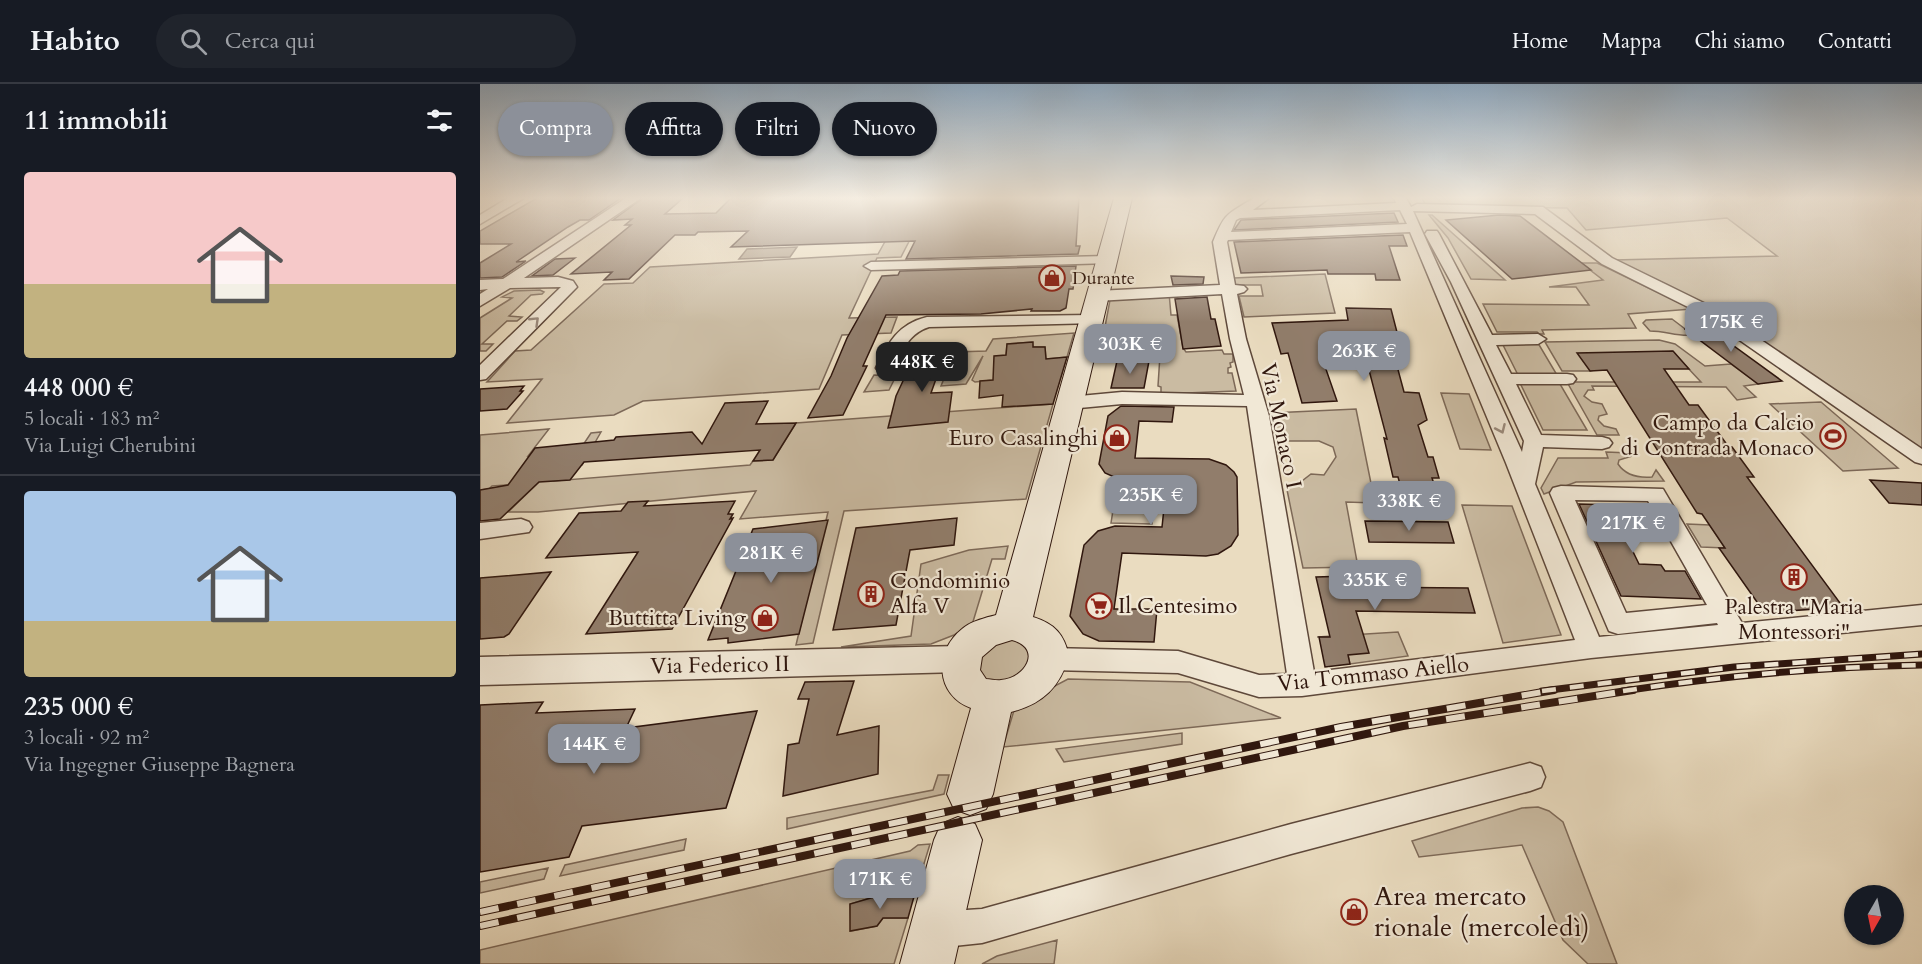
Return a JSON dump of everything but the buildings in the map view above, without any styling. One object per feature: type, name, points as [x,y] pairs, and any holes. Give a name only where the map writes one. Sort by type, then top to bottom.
[{"type":"main road","points":[[1012,626],[1112,239]]},
{"type":"main road","points":[[1012,626],[1036,632],[1049,648],[1050,659],[1046,671],[1037,682],[1010,696],[980,695],[969,689],[962,681],[959,670],[960,659],[965,649],[980,636],[998,628],[1012,626]]},
{"type":"main road","points":[[931,947],[994,697]]},
{"type":"street","points":[[480,301],[573,239]]},
{"type":"street","name":"Via Monaco I","points":[[1222,239],[1255,401],[1302,685]]},
{"type":"street","points":[[1420,239],[1521,473],[1591,648]]},
{"type":"street","points":[[1431,239],[1458,282],[1534,441],[1521,473]]},
{"type":"street","points":[[1577,239],[1607,261],[1708,311],[1922,458]]},
{"type":"street","points":[[872,266],[1106,260]]},
{"type":"street","points":[[480,285],[564,282],[568,284],[566,291],[488,360],[480,375]]},
{"type":"street","points":[[885,368],[901,336],[911,327],[927,322],[1094,308],[1233,289]]},
{"type":"street","points":[[1486,340],[1538,339]]},
{"type":"street","points":[[1504,378],[1567,379]]},
{"type":"street","points":[[1487,396],[1513,396]]},
{"type":"street","points":[[1069,403],[1122,398],[1255,401]]},
{"type":"street","points":[[1534,441],[1602,443]]},
{"type":"street","points":[[1729,623],[1655,494],[1561,493],[1618,624],[1729,623],[1922,615]]},
{"type":"street","points":[[480,531],[521,527]]},
{"type":"street","name":"Via Tommaso Aiello","points":[[1050,659],[1178,662],[1259,686],[1302,685],[1591,648],[1729,623]]},
{"type":"street","name":"Via Federico II","points":[[480,671],[960,659]]},
{"type":"street","points":[[931,947],[982,926],[1291,839],[1530,777]]},
{"type":"shaded area","points":[[886,239],[910,239],[901,257],[877,258],[849,318],[897,317],[891,333],[842,335],[819,389],[643,401],[614,415],[507,423],[542,379],[487,382],[515,351],[531,350],[604,284],[633,283],[650,267],[878,254]]},
{"type":"shaded area","points":[[1449,239],[1459,239],[1505,280],[1471,279]]},
{"type":"shaded area","points":[[1755,239],[1922,239],[1922,449],[1706,305],[1613,260],[1777,256]]},
{"type":"shaded area","points":[[797,247],[790,257],[739,259],[747,249]]},
{"type":"shaded area","points":[[1581,263],[1597,263],[1692,309],[1628,314],[1636,328],[1542,330],[1544,334],[1497,332],[1483,304],[1589,305],[1576,287],[1549,287],[1603,280]]},
{"type":"shaded area","points":[[1325,274],[1335,313],[1244,317],[1239,296],[1263,296],[1261,285],[1235,285],[1234,278]]},
{"type":"shaded area","points":[[540,290],[544,292],[531,295],[509,316],[522,317],[517,321],[507,321],[482,344],[493,344],[486,351],[480,351],[480,318],[512,298],[502,297],[514,291]]},
{"type":"shaded area","points":[[1169,293],[1171,315],[1177,315],[1183,348],[1186,352],[1222,350],[1224,354],[1233,354],[1233,362],[1230,363],[1228,373],[1232,373],[1236,391],[1161,394],[1161,387],[1158,386],[1160,355],[1109,355],[1113,333],[1104,332],[1110,300]]},
{"type":"shaded area","points":[[1672,319],[1693,335],[1650,331],[1643,323],[1646,320]]},
{"type":"shaded area","points":[[1074,333],[1067,357],[1046,359],[1045,347],[1033,347],[1032,342],[1007,344],[1006,355],[993,380],[975,382],[972,380],[983,356],[966,384],[941,386],[955,352],[986,351],[993,339]]},
{"type":"shaded area","points":[[1659,340],[1675,344],[1705,366],[1731,364],[1758,384],[1744,386],[1756,397],[1737,400],[1726,387],[1592,386],[1594,390],[1588,390],[1584,396],[1592,402],[1602,404],[1607,414],[1599,416],[1598,420],[1604,426],[1616,429],[1619,435],[1597,435],[1567,382],[1701,382],[1672,351],[1590,371],[1562,371],[1545,342]]},
{"type":"shaded area","points":[[1502,343],[1538,343],[1557,375],[1518,375]]},
{"type":"shaded area","points":[[874,375],[896,376],[889,390],[864,392]]},
{"type":"shaded area","points":[[1520,383],[1560,384],[1587,430],[1543,430]]},
{"type":"shaded area","points":[[1441,393],[1469,394],[1491,450],[1460,449]]},
{"type":"shaded area","name":"Campo da Calcio di Contrada Monaco","points":[[1821,402],[1898,468],[1843,471],[1770,404]]},
{"type":"shaded area","points":[[1053,404],[1026,499],[844,511],[813,643],[796,645],[828,512],[740,519],[756,491],[538,512],[508,512],[538,483],[492,486],[489,489],[480,490],[480,435],[549,429],[528,456],[579,451],[591,433],[601,432],[582,465],[562,467],[554,481],[750,465],[753,461],[773,460],[796,423]]},
{"type":"shaded area","points":[[1356,409],[1375,503],[1346,502],[1358,567],[1303,568],[1286,485],[1298,484],[1311,474],[1324,475],[1336,457],[1333,447],[1319,441],[1277,441],[1271,413]]},
{"type":"shaded area","points":[[1606,452],[1630,453],[1632,456],[1619,460],[1618,464],[1625,471],[1633,475],[1652,477],[1656,470],[1664,481],[1576,482],[1544,494],[1541,488],[1558,458],[1608,458]]},
{"type":"shaded area","points":[[1117,483],[1156,484],[1154,500],[1114,499]]},
{"type":"shaded area","points":[[1114,504],[1154,505],[1152,524],[1111,523]]},
{"type":"shaded area","points":[[1462,505],[1512,506],[1561,635],[1503,643]]},
{"type":"shaded area","points":[[1687,524],[1710,525],[1725,548],[1701,547]]},
{"type":"shaded area","points":[[1008,546],[1005,559],[992,559],[972,625],[931,644],[841,647],[911,636],[921,564],[969,550]]},
{"type":"shaded area","points":[[1398,632],[1408,656],[1350,664],[1348,655],[1363,635],[1317,637]]},
{"type":"shaded area","points":[[1002,636],[1030,642],[1030,674],[987,687],[971,660]]},
{"type":"shaded area","points":[[1068,679],[1190,682],[1281,718],[1003,747],[1015,707]]},
{"type":"shaded area","points":[[1182,733],[1182,744],[1064,762],[1056,749]]},
{"type":"shaded area","points":[[938,775],[949,775],[944,794],[787,829],[787,818],[933,790]]},
{"type":"shaded area","points":[[1538,807],[1549,811],[1563,822],[1617,964],[1588,964],[1563,940],[1522,845],[1419,857],[1412,841],[1522,808]]},
{"type":"shaded area","points":[[686,839],[684,850],[560,876],[565,865]]},
{"type":"shaded area","points":[[930,844],[915,893],[881,895],[850,904],[851,931],[877,926],[883,918],[908,918],[894,964],[480,964],[480,950],[910,851],[918,845]]},
{"type":"shaded area","points":[[548,868],[544,879],[480,893],[480,882]]},
{"type":"shaded area","points":[[1057,940],[1054,964],[982,964],[997,956]]},
{"type":"railway","points":[[1542,691],[1734,667],[1922,654]]},
{"type":"railway","points":[[1623,691],[1772,673],[1922,665]]},
{"type":"railway","points":[[480,912],[1341,727],[1554,690]]},
{"type":"railway","points":[[480,926],[1403,726],[1633,690]]},
{"type":"place","name":"Durante","points":[[1052,278]]},
{"type":"place","name":"Campo da Calcio di Contrada Monaco","points":[[1833,436]]},
{"type":"place","name":"Euro Casalinghi","points":[[1117,438]]},
{"type":"place","name":"Palestra \"Maria Montessori\"","points":[[1794,577]]},
{"type":"place","name":"Condominio Alfa V","points":[[871,594]]},
{"type":"place","name":"Il Centesimo","points":[[1099,606]]},
{"type":"place","name":"Buttitta Living","points":[[765,618]]},
{"type":"place","name":"Area mercato rionale (mercoledì)","points":[[1354,912]]}]
